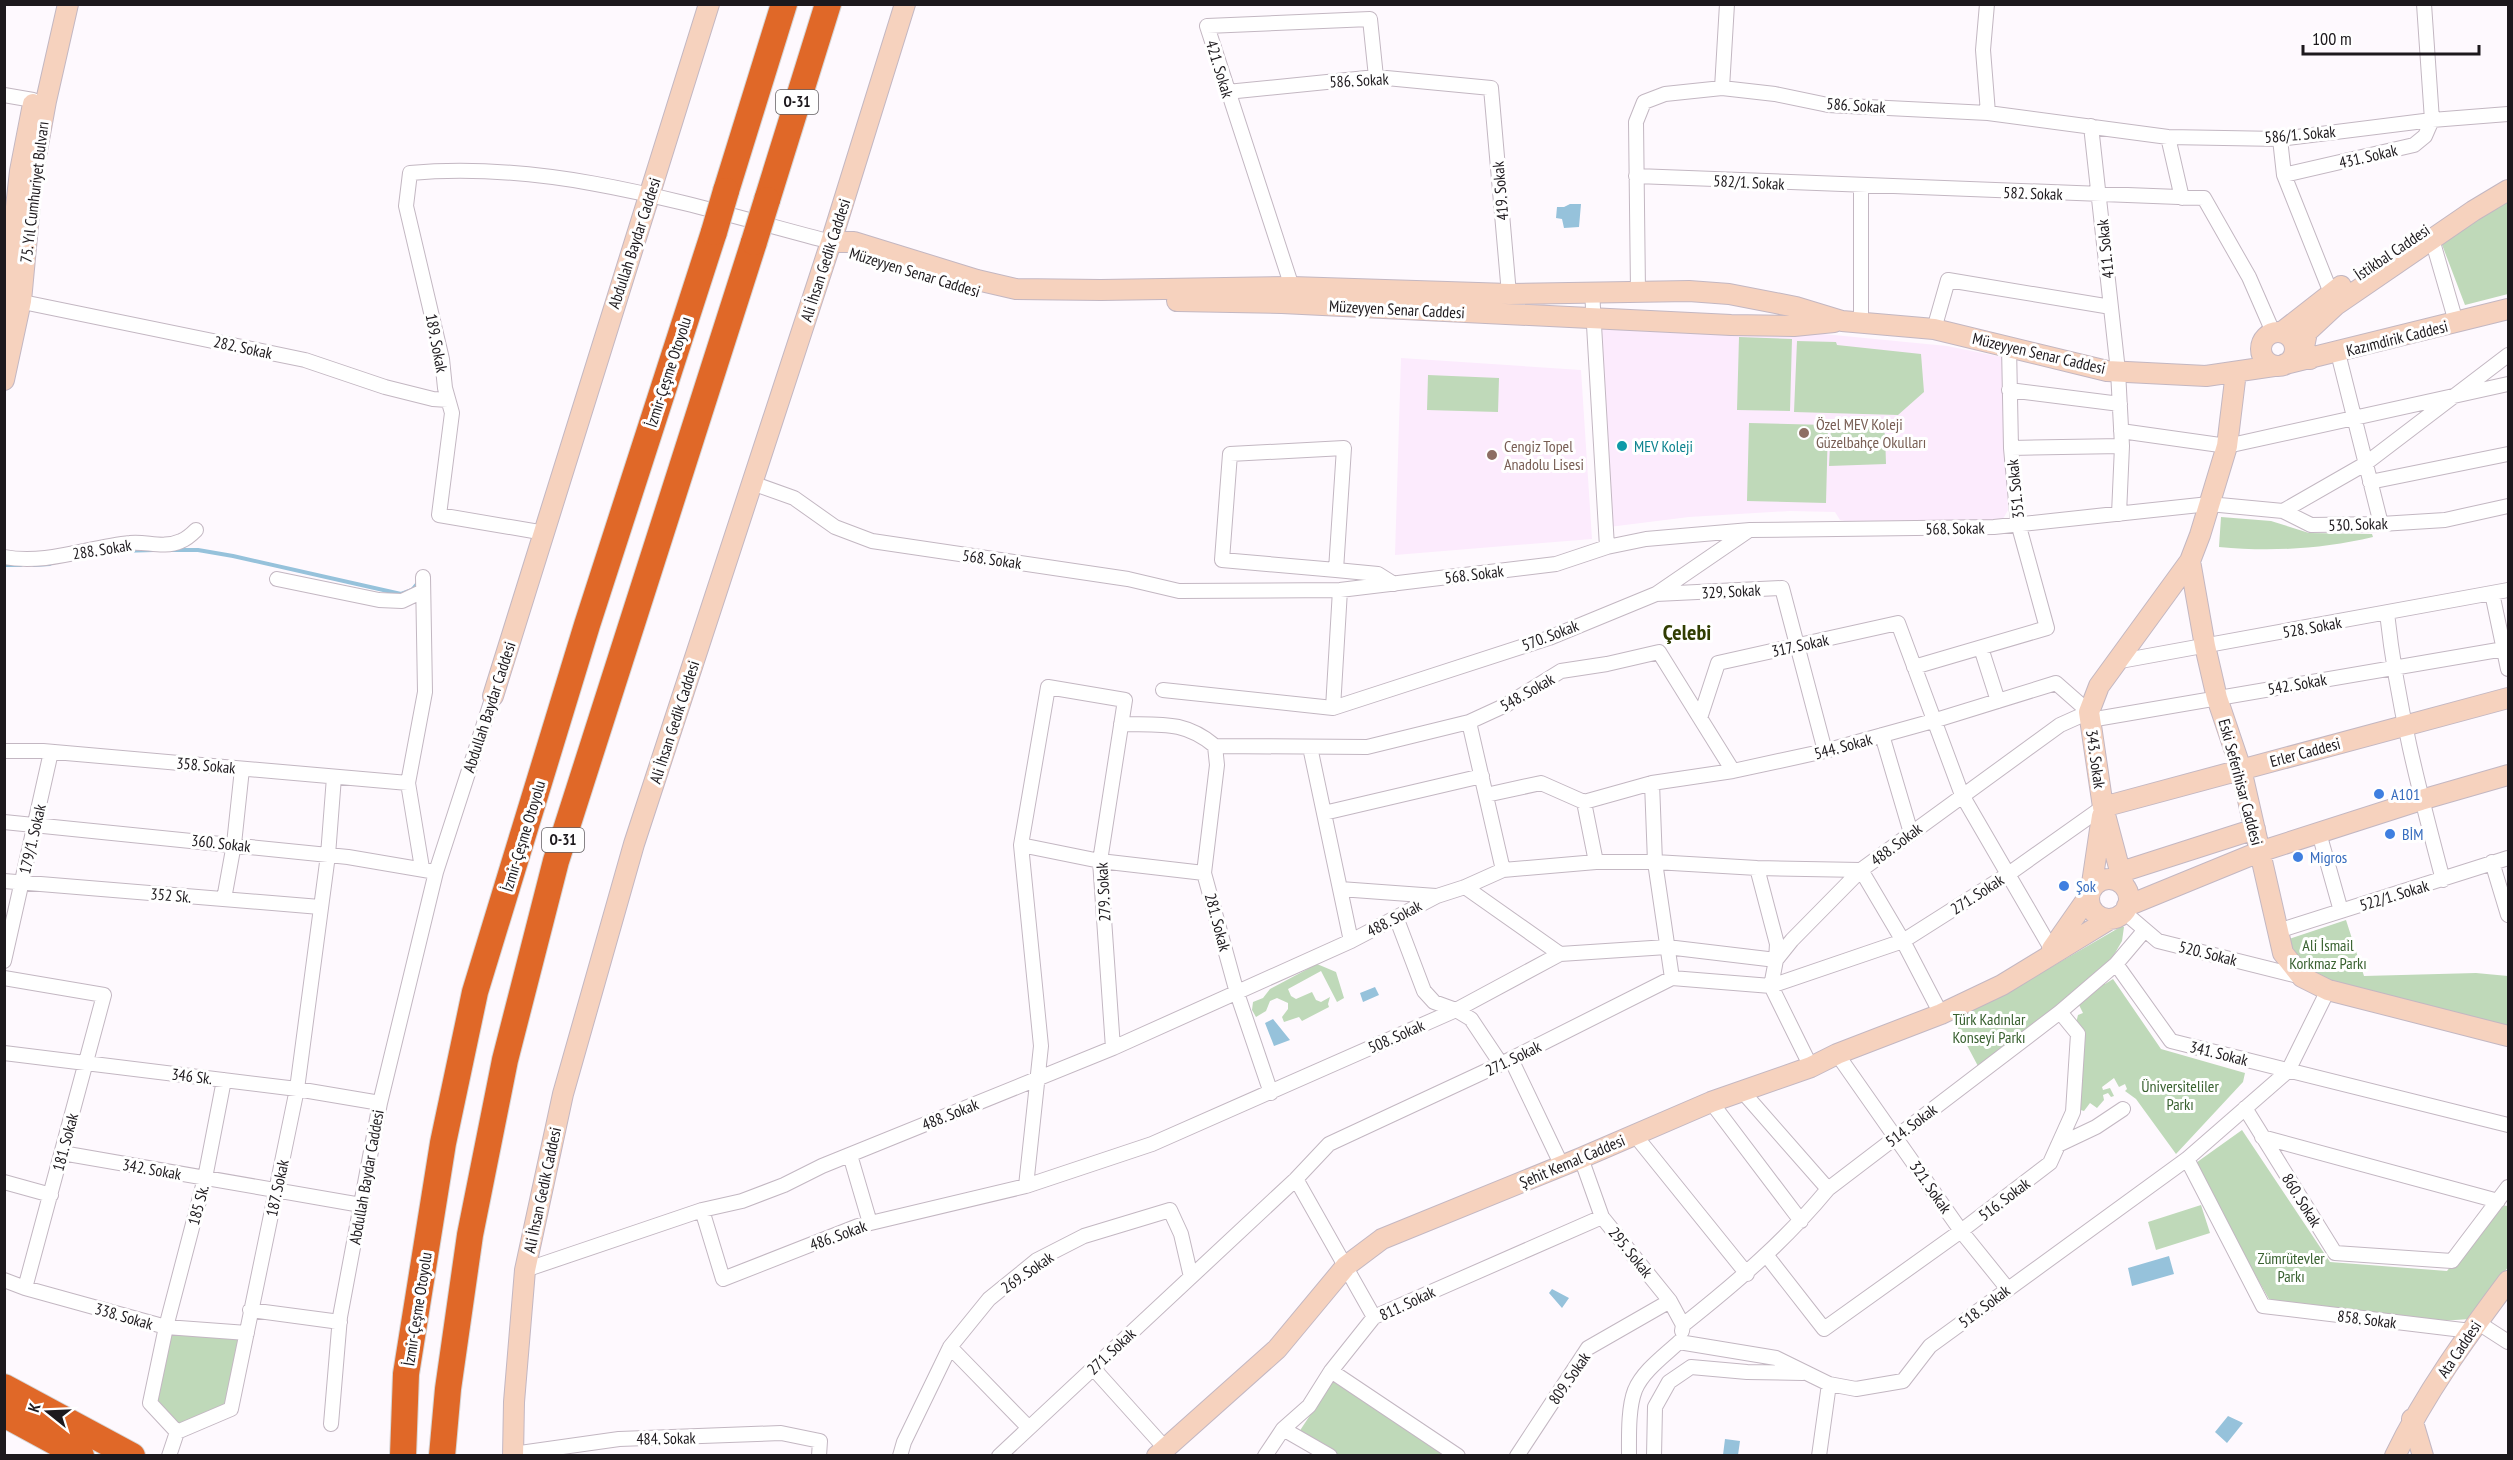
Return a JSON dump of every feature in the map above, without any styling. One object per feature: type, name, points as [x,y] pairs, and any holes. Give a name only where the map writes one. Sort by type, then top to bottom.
[{"type":"highway","name":"İzmir-Çeşme Otoyolu","points":[[403,1455],[406,1374],[443,1143],[476,992],[587,625],[714,232],[784,4]]},
{"type":"highway","name":"O-31","points":[[442,1455],[448,1389],[470,1235],[508,1049],[556,861],[828,4]]},
{"type":"highway","points":[[4,1387],[132,1455]]},
{"type":"highway","points":[[4,1414],[81,1455]]},
{"type":"main road","name":"75. Yıl Cumhuriyet Bulvarı","points":[[15,303],[12,170],[33,100],[54,4]]},
{"type":"main road","name":"75. Yıl Cumhuriyet Bulvarı","points":[[4,380],[33,172],[68,4]]},
{"type":"main road","name":"Abdullah Baydar Caddesi","points":[[493,696],[709,4]]},
{"type":"main road","name":"Ali İhsan Gedik Caddesi","points":[[513,1455],[514,1402],[525,1270],[563,1094],[631,856],[831,242],[905,4]]},
{"type":"main road","name":"İstikbal Caddesi","points":[[2283,336],[2331,293],[2469,200],[2508,182]]},
{"type":"main road","points":[[2236,372],[2283,336],[2336,305],[2508,190]]},
{"type":"main road","name":"Müzeyyen Senar Caddesi","points":[[831,242],[854,242],[977,280],[1016,289],[1292,287],[1509,294],[1689,291],[1729,294],[1796,307],[1851,322]]},
{"type":"main road","name":"Müzeyyen Senar Caddesi","points":[[831,242],[848,252],[1005,300],[1282,303],[1593,319],[1794,326],[1851,322],[1934,329],[2107,371],[2206,376],[2280,365]]},
{"type":"main road","name":"Kazımdirik Caddesi","points":[[2280,365],[2338,353],[2508,309]]},
{"type":"main road","points":[[2283,336],[2304,347],[2310,359]]},
{"type":"main road","points":[[2283,336],[2294,357],[2280,365],[2264,360],[2261,355],[2283,336]]},
{"type":"main road","name":"Eski Seferihisar Caddesi","points":[[2236,372],[2227,447],[2190,561],[2217,698],[2241,769],[2283,953],[2302,977],[2328,990],[2508,1036]]},
{"type":"main road","points":[[2089,716],[2099,686],[2190,561]]},
{"type":"main road","name":"Erler Caddesi","points":[[2103,807],[2508,698]]},
{"type":"main road","name":"343. Sokak","points":[[2089,716],[2103,807]]},
{"type":"main road","points":[[2121,899],[2421,800],[2508,775]]},
{"type":"main road","points":[[2103,807],[2090,893],[2091,909],[2095,914],[2255,829]]},
{"type":"main road","points":[[2103,807],[2121,899]]},
{"type":"main road","points":[[2049,953],[2094,885],[2106,879],[2120,882],[2121,899]]},
{"type":"main road","name":"Şehit Kemal Caddesi","points":[[1161,1452],[1277,1349],[1346,1266],[1382,1239],[1562,1166],[1711,1102],[1811,1067],[1837,1054],[1941,1014],[2002,985],[2121,899]]},
{"type":"main road","name":"Ata Caddesi","points":[[2395,1455],[2412,1419],[2508,1281]]},
{"type":"main road","points":[[2412,1419],[2423,1455]]},
{"type":"street","points":[[1722,88],[1727,4]]},
{"type":"street","points":[[1987,4],[1983,50],[1988,113]]},
{"type":"street","points":[[2424,4],[2432,120]]},
{"type":"street","name":"421. Sokak","points":[[1292,287],[1207,26],[1370,19],[1376,77]]},
{"type":"street","name":"586. Sokak","points":[[1227,92],[1376,77],[1491,88]]},
{"type":"street","name":"419. Sokak","points":[[1491,88],[1509,294]]},
{"type":"street","name":"586. Sokak","points":[[1636,176],[1636,122],[1644,102],[1665,94],[1722,88],[1775,94],[1828,105],[1988,113],[2091,126]]},
{"type":"street","points":[[4,95],[33,100]]},
{"type":"street","name":"586/1. Sokak","points":[[2091,126],[2168,137],[2280,139],[2432,120],[2508,114]]},
{"type":"street","name":"431. Sokak","points":[[2284,175],[2414,145],[2425,136],[2432,120]]},
{"type":"street","name":"411. Sokak","points":[[2091,126],[2118,371],[2122,446],[2119,514]]},
{"type":"street","points":[[2168,137],[2182,198]]},
{"type":"street","points":[[2280,139],[2284,175],[2331,293]]},
{"type":"street","name":"189. Sokak","points":[[545,533],[439,515],[452,413],[445,388],[442,359],[406,206],[411,173],[437,170],[507,173],[587,181],[650,194]]},
{"type":"street","points":[[1636,176],[1638,291]]},
{"type":"street","name":"582/1. Sokak","points":[[1636,176],[1861,187]]},
{"type":"street","points":[[1851,322],[1861,187]]},
{"type":"street","name":"582. Sokak","points":[[1861,187],[2204,198],[2283,336]]},
{"type":"street","points":[[650,194],[831,242]]},
{"type":"street","points":[[2432,239],[2456,322]]},
{"type":"street","points":[[1934,329],[1948,280],[2111,307]]},
{"type":"street","points":[[1592,291],[1607,548]]},
{"type":"street","name":"282. Sokak","points":[[15,303],[305,360],[385,387],[434,399],[448,400]]},
{"type":"street","name":"351. Sokak","points":[[1982,648],[2047,628],[2018,523],[2011,448],[2008,346]]},
{"type":"street","points":[[2338,353],[2381,524]]},
{"type":"street","points":[[2283,511],[2365,464],[2508,356]]},
{"type":"street","points":[[2121,431],[2227,447],[2354,418],[2508,387]]},
{"type":"street","points":[[2009,390],[2120,404]]},
{"type":"street","points":[[2011,448],[2122,446]]},
{"type":"street","points":[[1336,570],[1344,448],[1230,454],[1222,560],[1378,574],[1394,584]]},
{"type":"street","points":[[2370,482],[2508,454]]},
{"type":"street","name":"568. Sokak","points":[[752,483],[794,498],[835,527],[872,541],[1128,579],[1179,591],[1340,590],[1556,564],[1607,548],[1647,539],[1750,530],[1994,527],[2209,504]]},
{"type":"street","name":"530. Sokak","points":[[2209,504],[2283,511],[2311,525],[2445,520],[2508,506]]},
{"type":"street","name":"288. Sokak","points":[[4,557],[50,559],[84,549],[131,542],[159,546],[181,541],[196,530]]},
{"type":"street","name":"570. Sokak","points":[[1334,708],[1549,638],[1656,594],[1750,530]]},
{"type":"street","points":[[277,579],[379,600],[402,601],[423,584],[425,692],[408,783],[429,870]]},
{"type":"street","name":"329. Sokak","points":[[1656,594],[1782,588],[1825,751]]},
{"type":"street","points":[[1163,690],[1334,708],[1340,590]]},
{"type":"street","name":"528. Sokak","points":[[2115,662],[2508,590]]},
{"type":"street","points":[[2492,593],[2508,669]]},
{"type":"street","points":[[2388,613],[2393,668],[2403,726],[2443,880]]},
{"type":"street","name":"317. Sokak","points":[[1700,718],[1718,663],[1898,623],[1962,795],[2049,953]]},
{"type":"street","points":[[1914,668],[1982,648],[1998,701]]},
{"type":"street","name":"542. Sokak","points":[[2089,716],[2217,698],[2504,649]]},
{"type":"street","name":"548. Sokak","points":[[1215,746],[1367,747],[1469,722],[1506,705],[1561,671],[1607,664],[1659,652],[1700,718]]},
{"type":"street","name":"544. Sokak","points":[[1584,802],[1652,783],[1734,771],[1825,751],[1933,722],[2056,684],[2089,716]]},
{"type":"street","name":"279. Sokak","points":[[1022,845],[1048,687],[1125,700],[1100,861],[1113,1048]]},
{"type":"street","name":"Abdullah Baydar Caddesi","points":[[332,1424],[340,1322],[380,1103],[429,870],[493,696]]},
{"type":"street","name":"488. Sokak","points":[[525,1270],[702,1210],[753,1197],[1113,1048],[1351,941],[1437,896],[1466,887],[1503,870],[1596,862],[1861,870],[2060,725],[2089,716]]},
{"type":"street","points":[[1700,718],[1734,771]]},
{"type":"street","points":[[1469,722],[1503,870]]},
{"type":"street","points":[[1121,724],[1182,726],[1206,738],[1215,746]]},
{"type":"street","points":[[1882,735],[1911,833]]},
{"type":"street","name":"281. Sokak","points":[[1215,746],[1217,765],[1204,873],[1237,993],[1271,1093]]},
{"type":"street","points":[[1310,747],[1351,941]]},
{"type":"street","name":"358. Sokak","points":[[4,751],[51,752],[408,783]]},
{"type":"street","name":"179/1. Sokak","points":[[4,961],[51,752]]},
{"type":"street","points":[[224,899],[234,844],[242,769]]},
{"type":"street","points":[[1324,813],[1482,776]]},
{"type":"street","name":"187. Sokak","points":[[177,1432],[231,1409],[297,1089],[328,855],[334,777]]},
{"type":"street","points":[[1486,795],[1541,783],[1584,802],[1596,862]]},
{"type":"street","points":[[1652,783],[1655,862],[1672,978]]},
{"type":"street","name":"271. Sokak","points":[[999,1455],[1296,1179],[1329,1144],[1506,1061],[1672,978],[1771,986],[1903,941],[2007,875],[2103,807]]},
{"type":"street","name":"360. Sokak","points":[[4,822],[234,844],[429,870]]},
{"type":"street","points":[[2319,833],[2341,912]]},
{"type":"street","points":[[1026,1185],[1041,1046],[1022,845],[1100,861],[1204,873]]},
{"type":"street","name":"522/1. Sokak","points":[[2278,931],[2508,858]]},
{"type":"street","points":[[2492,862],[2508,915]]},
{"type":"street","points":[[1757,868],[1777,944],[1771,986],[1811,1067]]},
{"type":"street","points":[[1776,960],[1791,940],[1861,870],[1903,941],[1941,1014]]},
{"type":"street","name":"352 Sk.","points":[[4,881],[320,907]]},
{"type":"street","points":[[1466,887],[1560,954]]},
{"type":"street","points":[[1340,889],[1437,896]]},
{"type":"street","name":"520. Sokak","points":[[2121,899],[2144,931],[2158,941],[2302,977]]},
{"type":"street","points":[[1396,917],[1424,991],[1434,1002],[1456,1010],[1471,1019],[1506,1061],[1562,1166]]},
{"type":"street","name":"514. Sokak","points":[[1683,1325],[1767,1256],[1802,1221],[1828,1189],[2060,1012],[2116,964],[2144,931]]},
{"type":"street","name":"508. Sokak","points":[[1026,1185],[1152,1144],[1271,1093],[1456,1010],[1560,954],[1667,947],[1776,960]]},
{"type":"street","name":"341. Sokak","points":[[2116,964],[2171,1041],[2508,1125]]},
{"type":"street","name":"181. Sokak","points":[[4,978],[104,995],[25,1288]]},
{"type":"street","name":"518. Sokak","points":[[1679,1342],[1776,1358],[1829,1384],[1856,1389],[1903,1381],[1930,1346],[2187,1159],[2288,1071],[2328,990]]},
{"type":"street","name":"516. Sokak","points":[[1767,1256],[1824,1329],[1961,1231],[2050,1163],[2073,1112],[2078,1034],[2060,1012]]},
{"type":"street","name":"346 Sk.","points":[[4,1053],[297,1089],[380,1103]]},
{"type":"street","name":"321. Sokak","points":[[1837,1054],[1961,1231],[2007,1288]]},
{"type":"street","name":"185 Sk.","points":[[177,1432],[150,1403],[165,1327],[206,1178],[224,1080]]},
{"type":"street","points":[[1742,1091],[1828,1189]]},
{"type":"street","points":[[1711,1102],[1802,1221]]},
{"type":"street","name":"860. Sokak","points":[[2245,1108],[2335,1253],[2452,1261],[2498,1201]]},
{"type":"street","points":[[2058,1144],[2096,1127],[2123,1109]]},
{"type":"street","points":[[1634,1134],[1747,1274]]},
{"type":"street","points":[[2262,1137],[2498,1201],[2508,1187]]},
{"type":"street","name":"342. Sokak","points":[[62,1153],[361,1205]]},
{"type":"street","points":[[850,1155],[870,1223]]},
{"type":"street","name":"295. Sokak","points":[[1581,1158],[1602,1217],[1670,1301],[1683,1325]]},
{"type":"street","name":"858. Sokak","points":[[2187,1159],[2263,1306],[2474,1327]]},
{"type":"street","points":[[1296,1179],[1374,1317]]},
{"type":"street","points":[[4,1182],[51,1195]]},
{"type":"street","name":"486. Sokak","points":[[702,1210],[723,1279],[870,1223],[1026,1185]]},
{"type":"street","name":"269. Sokak","points":[[900,1455],[904,1442],[950,1347],[989,1299],[1038,1260],[1084,1236],[1170,1210],[1181,1234],[1191,1277]]},
{"type":"street","name":"811. Sokak","points":[[1265,1455],[1283,1429],[1309,1406],[1331,1371],[1374,1317],[1602,1217]]},
{"type":"street","name":"338. Sokak","points":[[4,1280],[165,1327],[247,1333]]},
{"type":"street","name":"809. Sokak","points":[[1517,1455],[1588,1348],[1670,1301]]},
{"type":"street","points":[[250,1310],[340,1322]]},
{"type":"street","points":[[1629,1455],[1635,1390],[1645,1374],[1679,1342],[1683,1325]]},
{"type":"street","points":[[2474,1327],[2508,1342]]},
{"type":"street","points":[[950,1347],[1028,1427]]},
{"type":"street","points":[[1654,1455],[1654,1407],[1669,1382],[1691,1367],[1747,1372],[1805,1373]]},
{"type":"street","points":[[1093,1368],[1161,1452]]},
{"type":"street","points":[[1331,1371],[1458,1455]]},
{"type":"street","points":[[1819,1455],[1829,1384]]},
{"type":"street","points":[[1283,1429],[1330,1455]]},
{"type":"street","points":[[169,1455],[177,1432]]},
{"type":"street","name":"484. Sokak","points":[[513,1455],[619,1439],[781,1433],[820,1441],[819,1455]]},
{"type":"shaded area","name":"Özel MEV Koleji Güzelbahçe Okulları","points":[[1597,324],[1803,332],[1947,346],[2002,357],[2008,510],[2000,524],[1862,525],[1840,520],[1835,512],[1790,511],[1689,517],[1609,527]]},
{"type":"shaded area","name":"Cengiz Topel Anadolu Lisesi","points":[[1401,358],[1581,370],[1592,539],[1395,555]]},
{"type":"green space","points":[[2508,193],[2508,294],[2465,305],[2441,242]]},
{"type":"green space","points":[[1739,337],[1792,339],[1790,411],[1737,410]]},
{"type":"green space","points":[[1797,341],[1836,342],[1837,345],[1921,354],[1924,392],[1898,415],[1794,412]]},
{"type":"green space","points":[[1428,375],[1499,378],[1498,412],[1427,410]]},
{"type":"green space","points":[[1749,423],[1828,425],[1826,503],[1747,501]]},
{"type":"green space","points":[[1879,423],[1885,434],[1886,464],[1829,466],[1831,425]]},
{"type":"green space","points":[[2221,517],[2271,521],[2309,533],[2372,534],[2373,537],[2296,548],[2219,547]]},
{"type":"green space","name":"Ali İsmail Korkmaz Parkı","points":[[2346,920],[2364,976],[2476,973],[2508,976],[2508,1028],[2324,980],[2303,972],[2283,941]]},
{"type":"green space","name":"Türk Kadınlar Konseyi Parkı","points":[[2122,926],[2124,927],[2122,941],[2111,960],[1979,1068],[1952,1017],[2012,990]]},
{"type":"green space","points":[[1317,964],[1336,972],[1344,998],[1337,1002],[1321,971],[1288,989],[1291,996],[1296,999],[1312,992],[1316,1000],[1321,1002],[1330,997],[1329,1007],[1302,1021],[1299,1017],[1284,1022],[1282,1017],[1288,1009],[1288,1003],[1277,998],[1270,1001],[1266,1011],[1256,1017],[1252,1010],[1253,1002],[1263,998],[1270,989]]},
{"type":"green space","name":"Üniversiteliler Parkı","points":[[2113,979],[2161,1049],[2245,1073],[2243,1082],[2176,1154],[2136,1099],[2125,1091],[2127,1089],[2125,1084],[2119,1087],[2114,1078],[2102,1087],[2103,1090],[2110,1088],[2114,1096],[2111,1097],[2108,1093],[2103,1095],[2104,1100],[2097,1108],[2090,1103],[2084,1111],[2074,1108],[2076,1023],[2078,1015],[2083,1013],[2079,1005],[2081,999],[2099,984],[2105,984]]},
{"type":"green space","name":"Zümrütevler Parkı","points":[[2242,1130],[2330,1262],[2447,1271],[2498,1205],[2508,1206],[2508,1267],[2470,1319],[2440,1321],[2270,1301],[2193,1165]]},
{"type":"green space","points":[[2201,1205],[2210,1233],[2156,1250],[2148,1222]]},
{"type":"green space","points":[[166,1327],[247,1333],[231,1409],[177,1432],[150,1403]]},
{"type":"green space","points":[[1334,1379],[1453,1455],[1338,1455],[1299,1432]]},
{"type":"water","points":[[1581,204],[1579,227],[1564,228],[1562,219],[1556,218],[1557,207]]},
{"type":"water","points":[[1375,987],[1379,995],[1363,1002],[1360,993]]},
{"type":"water","points":[[1273,1019],[1290,1040],[1274,1046],[1265,1023]]},
{"type":"water","points":[[2169,1256],[2174,1274],[2132,1286],[2128,1268]]},
{"type":"water","points":[[1552,1289],[1569,1298],[1562,1308],[1549,1293]]},
{"type":"water","points":[[2228,1416],[2243,1423],[2227,1443],[2215,1432]]},
{"type":"water","points":[[1725,1439],[1740,1441],[1738,1455],[1723,1455]]},
{"type":"waterway","points":[[119,551],[154,550]]},
{"type":"waterway","points":[[170,550],[198,550],[233,556],[401,594],[412,590],[417,584]]},
{"type":"waterway","points":[[34,565],[50,564]]},
{"type":"waterway","points":[[4,565],[21,565]]},
{"type":"place","name":"Özel MEV Koleji Güzelbahçe Okulları","points":[[1804,433]]},
{"type":"place","name":"MEV Koleji","points":[[1622,446]]},
{"type":"place","name":"Cengiz Topel Anadolu Lisesi","points":[[1492,455]]},
{"type":"place","name":"A101","points":[[2379,794]]},
{"type":"place","name":"BİM","points":[[2390,834]]},
{"type":"place","name":"Migros","points":[[2298,857]]},
{"type":"place","name":"Şok","points":[[2064,886]]},
{"type":"district","name":"Çelebi","points":[[1687,632]]}]
